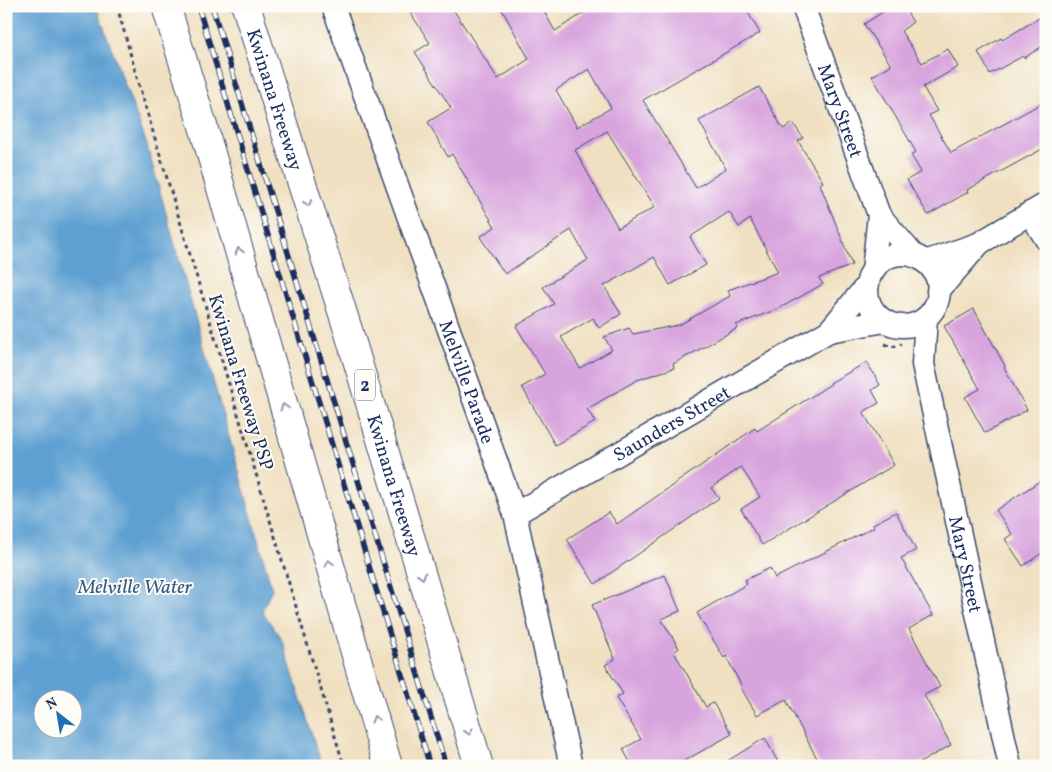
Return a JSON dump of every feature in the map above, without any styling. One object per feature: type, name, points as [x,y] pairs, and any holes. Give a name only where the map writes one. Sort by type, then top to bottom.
[{"type":"highway","points":[[166,6],[203,126],[388,766]]},
{"type":"highway","name":"Kwinana Freeway","points":[[246,6],[349,333],[479,766]]},
{"type":"street","name":"Melville Parade","points":[[334,6],[514,514],[571,766]]},
{"type":"street","name":"Mary Street","points":[[803,6],[879,215],[934,273],[938,284],[934,308],[926,318],[923,364],[1010,766]]},
{"type":"street","points":[[870,277],[881,262],[889,257],[901,255],[919,259],[978,244],[1038,209],[1046,239]]},
{"type":"street","name":"Mary Street","points":[[879,215],[867,294],[875,314],[891,324],[923,364]]},
{"type":"street","points":[[938,291],[978,244]]},
{"type":"street","name":"Saunders Street","points":[[514,514],[829,331],[870,277]]},
{"type":"street","points":[[891,324],[909,326],[926,318]]},
{"type":"street","name":"Saunders Street","points":[[829,331],[891,324]]},
{"type":"path","name":"Kwinana Freeway PSP","points":[[117,6],[140,92],[344,766]]},
{"type":"water","name":"Melville Water","points":[[6,6],[96,6],[146,142],[272,589],[262,611],[282,640],[322,766],[6,766]]},
{"type":"building","points":[[406,6],[451,6],[498,79],[529,59],[500,6],[541,6],[555,31],[595,6],[744,6],[760,33],[643,100],[696,188],[726,169],[699,121],[759,87],[783,129],[793,123],[803,138],[798,141],[823,182],[820,184],[852,265],[819,278],[823,284],[780,308],[736,325],[738,328],[673,364],[674,368],[637,380],[587,409],[595,422],[555,445],[522,387],[545,374],[516,326],[554,304],[543,287],[588,260],[571,230],[505,274],[480,237],[495,227],[452,154],[448,157],[428,122],[451,108],[415,52],[430,43]],"holes":[[[589,69],[611,108],[577,127],[556,90]],[[607,131],[655,207],[618,228],[575,150]],[[729,212],[739,227],[750,219],[778,272],[728,290],[730,296],[679,325],[633,334],[629,328],[604,337],[612,350],[580,368],[561,337],[593,318],[599,328],[621,314],[604,286],[654,257],[670,285],[706,265],[690,237]]]},
{"type":"building","points":[[892,6],[903,6],[913,22],[901,31],[922,63],[948,49],[958,67],[923,87],[937,111],[929,115],[951,153],[1046,101],[1046,147],[967,190],[968,192],[928,215],[907,180],[921,172],[911,155],[916,152],[872,76],[891,65],[864,24]]},
{"type":"building","points":[[1046,14],[1046,44],[1024,58],[1023,56],[990,74],[978,52]]},
{"type":"building","points":[[974,309],[1027,410],[985,433],[965,397],[980,389],[944,326]]},
{"type":"building","points":[[867,362],[880,385],[872,390],[879,403],[863,412],[894,465],[762,545],[741,509],[760,497],[741,467],[711,488],[719,498],[595,584],[567,539],[609,512],[617,524],[755,428],[757,431],[830,383]]},
{"type":"building","points":[[1046,477],[1046,550],[1023,566],[1005,539],[1012,534],[996,510]]},
{"type":"building","points":[[896,512],[916,550],[901,558],[933,615],[909,629],[940,687],[924,695],[951,745],[914,766],[821,766],[786,700],[757,715],[741,688],[726,656],[724,658],[697,613],[747,584],[745,580],[770,568],[775,578],[874,527],[873,524]]},
{"type":"building","points":[[665,575],[680,611],[661,619],[679,648],[674,652],[706,707],[713,703],[732,734],[675,766],[632,766],[623,749],[641,739],[616,698],[623,694],[605,665],[615,659],[592,605]]},
{"type":"building","points":[[765,738],[780,766],[719,766]]},
{"type":"railway","points":[[198,6],[430,766]]},
{"type":"railway","points":[[212,6],[446,766]]}]
